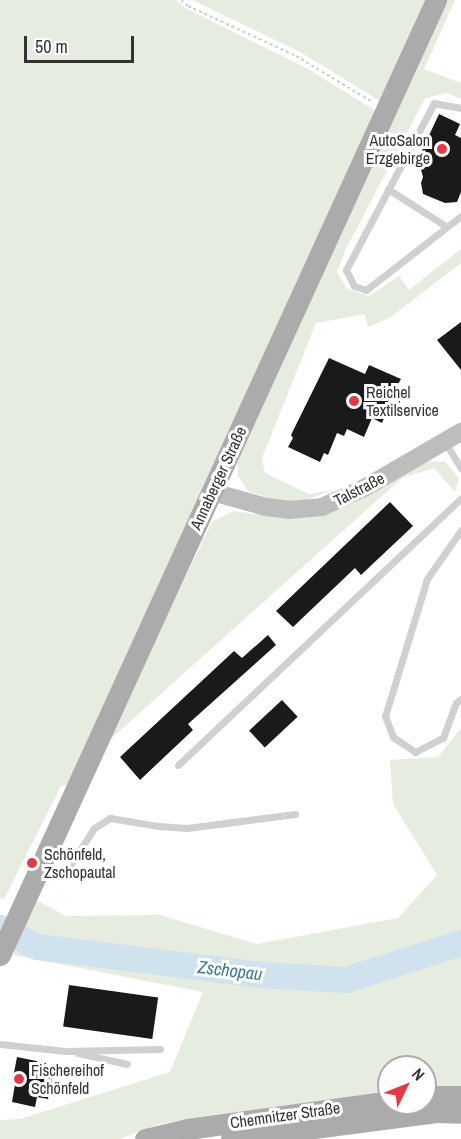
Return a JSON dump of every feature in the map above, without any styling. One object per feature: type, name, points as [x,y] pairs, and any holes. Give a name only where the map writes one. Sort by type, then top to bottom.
[{"type":"main road","name":"Annaberger Straße","points":[[0,955],[436,0]]},
{"type":"main road","name":"Talstraße","points":[[212,492],[266,507],[289,510],[322,507],[366,487],[461,432]]},
{"type":"main road","points":[[437,1096],[461,1096]]},
{"type":"main road","name":"Chemnitzer Straße","points":[[145,1139],[188,1129],[377,1103]]},
{"type":"main road","name":"Chemnitzer Straße","points":[[231,1139],[436,1112],[461,1113]]},
{"type":"lane","points":[[461,108],[434,104],[346,270],[354,286],[366,290],[461,216]]},
{"type":"lane","points":[[388,189],[447,227]]},
{"type":"lane","points":[[445,442],[461,469]]},
{"type":"lane","points":[[178,765],[461,498]]},
{"type":"lane","points":[[461,530],[427,579],[385,716],[393,737],[415,752],[443,738],[456,703],[461,699]]},
{"type":"lane","points":[[38,872],[57,874],[69,867],[94,828],[110,818],[187,828],[295,814]]},
{"type":"lane","points":[[0,1044],[66,1051],[127,1064]]},
{"type":"lane","points":[[66,1051],[160,1049]]},
{"type":"path","points":[[181,0],[188,6],[296,56],[386,111]]},
{"type":"shaded area","points":[[0,0],[176,0],[187,9],[308,69],[376,111],[68,785],[61,786],[4,899],[0,898]]},
{"type":"shaded area","points":[[192,0],[427,0],[380,101],[302,53]]},
{"type":"shaded area","points":[[446,0],[455,0],[424,69],[461,83],[461,99],[447,93],[425,98],[346,249],[337,272],[347,289],[369,296],[399,276],[409,290],[461,249],[461,263],[391,317],[368,327],[365,314],[316,323],[262,458],[265,473],[309,494],[333,490],[309,499],[282,503],[248,491],[238,476],[237,460]]},
{"type":"shaded area","points":[[423,461],[445,462],[459,478],[455,492],[434,468],[402,478],[104,745],[212,522],[233,511],[276,517],[305,518],[349,505]]},
{"type":"shaded area","points":[[461,728],[461,1086],[437,1086],[437,1055],[377,1055],[377,1093],[158,1124],[120,1139],[0,1139],[0,1120],[20,1119],[170,1072],[203,992],[13,955],[36,900],[66,916],[160,915],[257,944],[398,918],[437,875],[393,804],[390,760],[438,757]]},
{"type":"building","name":"AutoSalon Erzgebirge","points":[[439,114],[460,124],[455,135],[461,138],[461,192],[457,202],[445,203],[423,194],[421,183],[423,177],[418,159]]},
{"type":"building","points":[[461,322],[461,370],[437,340]]},
{"type":"building","name":"Reichel Textilservice","points":[[329,358],[365,374],[369,365],[401,379],[397,386],[405,390],[394,415],[387,411],[382,423],[372,418],[364,437],[347,429],[344,436],[337,433],[328,455],[324,453],[320,462],[288,447],[293,438],[291,435]]},
{"type":"building","points":[[390,502],[413,526],[361,575],[355,568],[293,627],[276,611]]},
{"type":"building","points":[[268,635],[276,645],[188,724],[193,730],[140,780],[120,757],[234,651],[242,658]]},
{"type":"building","points":[[282,700],[298,717],[265,748],[249,731]]},
{"type":"building","points":[[69,985],[158,998],[152,1039],[63,1027]]},
{"type":"building","points":[[17,1057],[46,1063],[43,1077],[52,1079],[48,1099],[37,1097],[35,1107],[12,1102],[15,1084],[12,1083]]},
{"type":"waterway","name":"Zschopau","points":[[0,928],[37,947],[261,975],[346,980],[461,943]]},
{"type":"place","name":"AutoSalon Erzgebirge","points":[[442,149]]},
{"type":"place","name":"Reichel Textilservice","points":[[354,401]]},
{"type":"place","name":"Schönfeld, Zschopautal","points":[[32,863]]},
{"type":"place","name":"Fischereihof Schönfeld","points":[[19,1079]]}]
